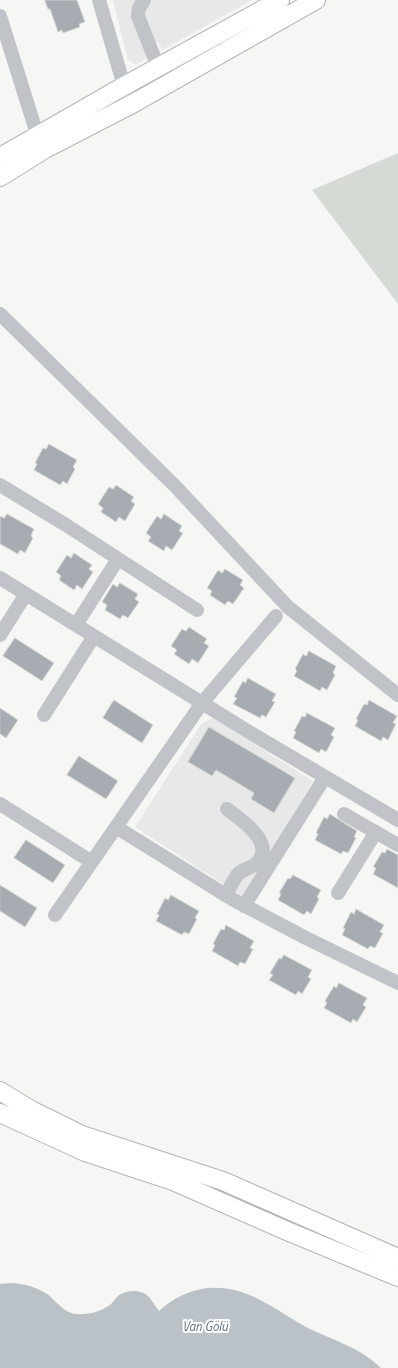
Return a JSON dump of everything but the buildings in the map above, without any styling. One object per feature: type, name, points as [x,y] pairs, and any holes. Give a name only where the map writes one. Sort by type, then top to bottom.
[{"type":"main road","points":[[0,177],[41,142],[124,86],[280,0]]},
{"type":"main road","points":[[0,157],[8,146],[41,142],[134,103],[316,0]]},
{"type":"main road","points":[[0,1091],[31,1110],[82,1135],[223,1181],[398,1258]]},
{"type":"main road","points":[[0,1113],[85,1152],[173,1182],[398,1277]]},
{"type":"street","points":[[99,0],[124,86],[134,103]]},
{"type":"street","points":[[144,0],[138,8],[138,16],[158,67]]},
{"type":"street","points":[[0,16],[41,142]]},
{"type":"street","points":[[0,314],[176,487],[288,608],[398,695]]},
{"type":"street","points":[[0,485],[197,610]]},
{"type":"street","points":[[76,625],[118,559]]},
{"type":"street","points":[[0,578],[202,703],[398,820]]},
{"type":"street","points":[[0,635],[26,594]]},
{"type":"street","points":[[55,915],[202,703],[276,616]]},
{"type":"street","points":[[44,715],[94,636]]},
{"type":"street","points":[[244,906],[325,777]]},
{"type":"street","points":[[0,804],[92,862]]},
{"type":"street","points":[[225,895],[239,874],[257,863],[263,846],[256,833],[227,808]]},
{"type":"street","points":[[344,814],[398,845]]},
{"type":"street","points":[[116,827],[244,906],[398,983]]},
{"type":"street","points":[[338,893],[376,832]]},
{"type":"shaded area","points":[[113,0],[252,0],[162,50],[158,42],[144,47],[148,57],[136,65],[128,60]]},
{"type":"shaded area","points":[[398,153],[398,304],[312,190]]},
{"type":"shaded area","points":[[213,718],[313,781],[243,897],[135,827],[202,723]]},
{"type":"water","name":"Van Gölü","points":[[12,1283],[39,1289],[67,1311],[77,1314],[86,1314],[101,1310],[111,1304],[122,1293],[130,1291],[138,1291],[145,1294],[159,1311],[182,1295],[195,1291],[207,1288],[233,1290],[260,1300],[310,1329],[356,1350],[365,1355],[381,1368],[0,1368],[0,1284]]}]
